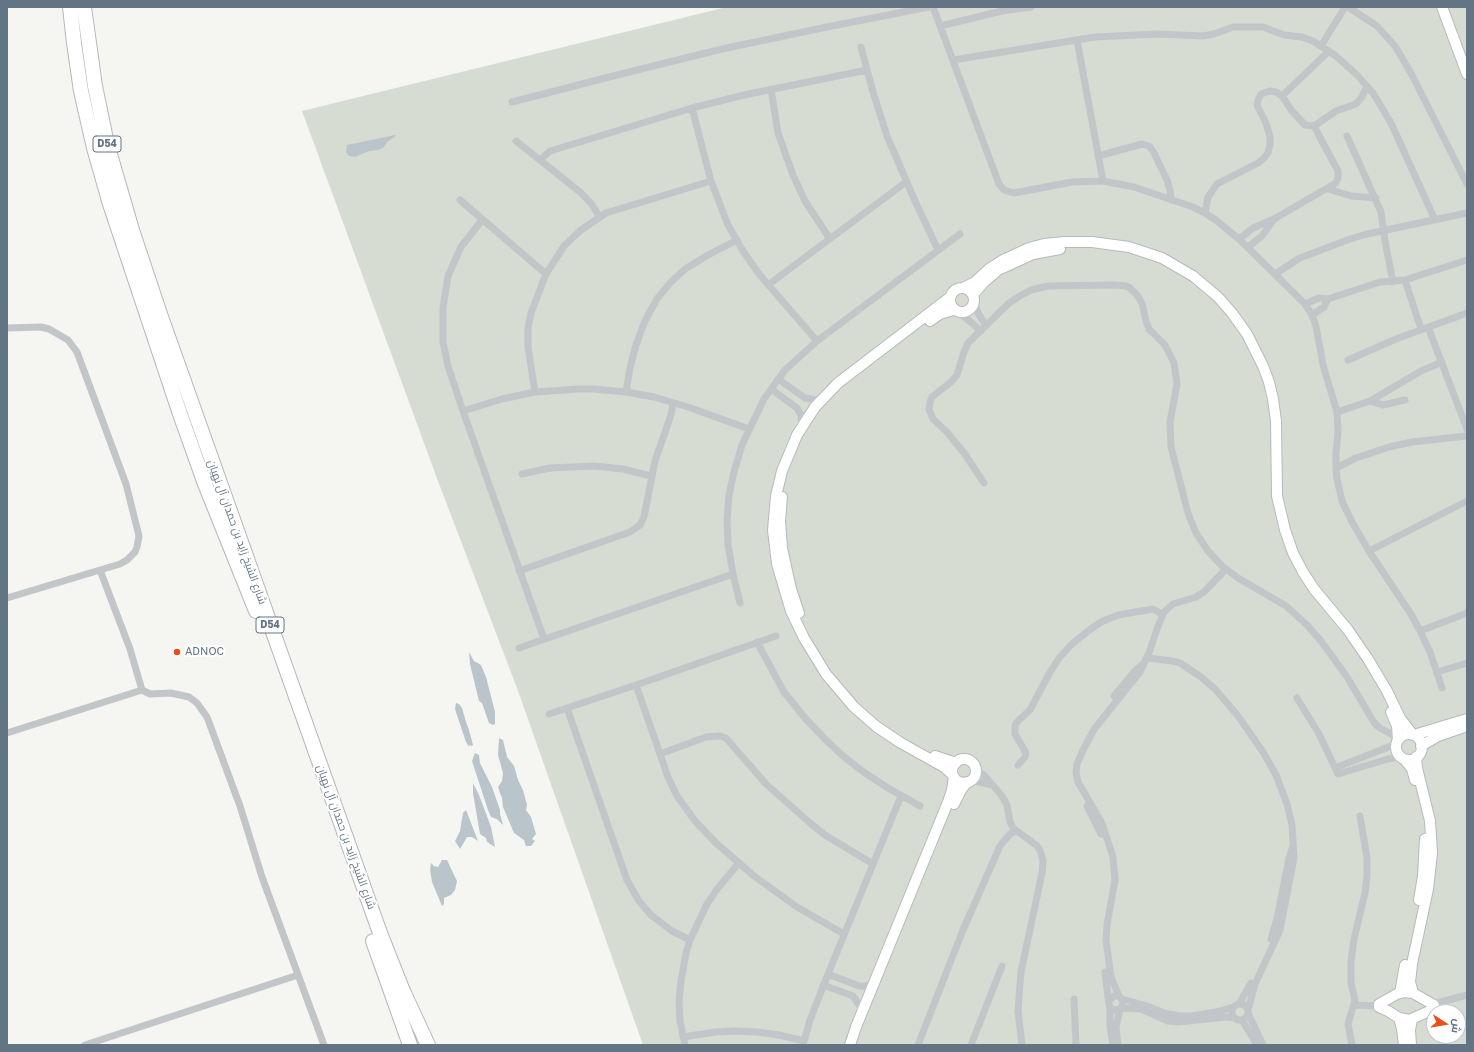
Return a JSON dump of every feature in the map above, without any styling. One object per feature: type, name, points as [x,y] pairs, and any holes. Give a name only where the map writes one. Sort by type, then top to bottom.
[{"type":"highway","name":"شارع الشيخ زايد بن حمدان آل نهيان","points":[[70,7],[82,91],[94,148],[110,204],[185,428],[208,491],[259,619],[410,1045]]},
{"type":"highway","name":"شارع الشيخ زايد بن حمدان آل نهيان","points":[[84,7],[95,86],[108,144],[124,202],[179,370],[380,933],[403,991],[428,1045]]},
{"type":"street","points":[[512,102],[722,49],[929,7]]},
{"type":"street","points":[[933,7],[999,184],[1004,190],[1014,193],[1072,182],[1103,181],[1134,187],[1171,200],[1205,213],[1239,239],[1305,304],[1312,315],[1316,326],[1323,365],[1337,412],[1338,431],[1336,468],[1339,490],[1344,506],[1369,551],[1411,614],[1430,652],[1442,688]]},
{"type":"street","points":[[940,26],[1002,11],[1031,7]]},
{"type":"street","points":[[1321,46],[1345,7]]},
{"type":"street","points":[[1348,7],[1377,26],[1395,46],[1412,75],[1467,184]]},
{"type":"street","points":[[1442,7],[1467,74]]},
{"type":"street","points":[[953,60],[1077,40],[1136,34],[1203,36],[1214,34],[1233,27],[1267,28],[1284,35],[1302,37],[1321,46],[1347,65],[1380,102],[1435,220]]},
{"type":"street","points":[[1077,40],[1103,181]]},
{"type":"street","points":[[861,47],[880,114],[906,182],[938,250]]},
{"type":"street","points":[[1282,96],[1329,51]]},
{"type":"street","points":[[540,160],[550,151],[692,108],[771,89],[867,70]]},
{"type":"street","points":[[1205,213],[1208,197],[1217,184],[1258,163],[1268,153],[1270,137],[1266,123],[1258,108],[1258,100],[1261,94],[1270,91],[1276,92],[1282,96],[1292,111],[1305,125],[1314,126],[1330,114],[1356,104],[1362,97],[1367,86]]},
{"type":"street","points":[[771,89],[778,133],[792,175],[809,208],[830,239]]},
{"type":"street","points":[[692,108],[711,181],[722,210],[737,240],[751,263],[768,285],[817,341]]},
{"type":"street","points":[[1239,239],[1260,225],[1274,219],[1336,183],[1338,173],[1314,126]]},
{"type":"street","points":[[1347,136],[1381,212],[1393,282]]},
{"type":"street","points":[[516,141],[586,198],[599,216]]},
{"type":"street","points":[[1098,156],[1142,144],[1148,146],[1153,151],[1167,180],[1171,200]]},
{"type":"street","points":[[535,392],[529,357],[528,328],[533,306],[546,274],[572,237],[599,216],[614,209],[711,181]]},
{"type":"street","points":[[768,285],[906,182]]},
{"type":"street","points":[[1328,189],[1351,196],[1376,198]]},
{"type":"street","points":[[460,200],[546,274]]},
{"type":"street","points":[[1275,274],[1292,262],[1350,239],[1383,230],[1467,213]]},
{"type":"street","points":[[1248,247],[1262,236],[1274,219]]},
{"type":"street","points":[[482,220],[467,237],[456,256],[446,287],[442,331],[445,354],[463,411],[544,639]]},
{"type":"street","points":[[740,603],[728,544],[728,508],[734,472],[742,445],[759,409],[778,379],[793,362],[817,341],[960,234]]},
{"type":"street","points":[[626,392],[636,345],[645,321],[657,299],[670,283],[685,270],[708,255],[737,240]]},
{"type":"street","points":[[992,785],[969,781],[958,782],[944,767],[888,735],[854,707],[826,674],[811,651],[798,626],[786,596],[777,564],[773,542],[773,519],[776,496],[782,471],[791,447],[802,426],[820,401],[838,383],[949,298],[954,290],[963,288],[975,282],[989,269],[1003,260],[1029,248],[1044,244],[1065,242],[1092,242],[1128,247],[1162,258],[1193,276],[1215,294],[1232,313],[1247,334],[1263,366],[1273,399],[1276,421],[1275,478],[1277,496],[1283,524],[1293,553],[1311,584],[1348,630],[1368,659],[1387,691],[1400,718],[1420,741],[1420,752],[1412,759],[1388,758],[1336,771]]},
{"type":"street","points":[[857,1045],[957,796],[974,776],[975,770],[973,764],[968,760],[956,762],[944,760],[934,756],[882,723],[856,700],[834,674],[818,650],[800,615],[787,575],[780,534],[782,496],[790,468],[802,440],[823,408],[850,381],[940,314],[969,310],[980,286],[998,270],[1024,257],[1056,249],[1090,248],[1126,253],[1163,266],[1186,279],[1217,304],[1241,334],[1252,356],[1262,380],[1267,404],[1271,442],[1269,476],[1271,499],[1276,522],[1284,545],[1312,596],[1348,638],[1386,699],[1395,721],[1397,751],[1414,775],[1420,799],[1425,844],[1420,894],[1400,993]]},
{"type":"street","points":[[1305,304],[1319,298],[1328,299],[1380,282],[1405,280],[1467,260]]},
{"type":"street","points":[[1405,280],[1424,328],[1442,362],[1467,429]]},
{"type":"street","points":[[984,483],[964,453],[946,431],[933,419],[929,409],[932,396],[951,382],[957,375],[966,348],[983,328],[1009,303],[1031,290],[1042,287],[1126,286],[1137,294],[1144,307],[1149,329],[1169,351],[1176,370],[1178,384],[1170,418],[1172,455],[1188,513],[1202,542],[1215,559],[1226,569],[1286,606],[1307,625],[1321,641],[1347,677],[1375,724],[1393,735],[1397,741]]},
{"type":"street","points":[[963,288],[969,290],[974,299],[983,328]]},
{"type":"street","points":[[949,298],[950,305],[983,328]]},
{"type":"street","points":[[1312,315],[1324,307],[1328,299]]},
{"type":"street","points":[[1348,360],[1424,328],[1467,313]]},
{"type":"street","points":[[7,328],[41,327],[53,330],[71,343],[77,352],[82,362],[126,484],[139,536],[135,552],[127,560],[120,564],[7,598]]},
{"type":"street","points":[[1337,412],[1370,401],[1421,371],[1442,362]]},
{"type":"street","points":[[778,379],[805,398],[820,401]]},
{"type":"street","points":[[463,411],[502,399],[535,392],[580,389],[626,392],[673,403],[749,429]]},
{"type":"street","points":[[771,389],[796,406],[800,412],[802,426]]},
{"type":"street","points":[[787,400],[794,391]]},
{"type":"street","points":[[1370,401],[1383,405],[1405,400]]},
{"type":"street","points":[[519,570],[634,531],[643,521],[651,476],[659,447],[671,415],[673,403]]},
{"type":"street","points":[[1336,468],[1356,458],[1389,446],[1424,440],[1467,436]]},
{"type":"street","points":[[522,474],[558,467],[594,466],[623,469],[651,476]]},
{"type":"street","points":[[1369,551],[1467,501]]},
{"type":"street","points":[[1118,1045],[1116,1027],[1123,1003],[1111,977],[1106,940],[1107,925],[1115,880],[1113,857],[1102,823],[1076,777],[1076,769],[1080,754],[1092,732],[1138,676],[1164,612],[1173,604],[1196,597],[1204,592],[1226,569]]},
{"type":"street","points":[[100,570],[130,649],[142,690]]},
{"type":"street","points":[[519,648],[733,574]]},
{"type":"street","points":[[1018,765],[1026,753],[1015,734],[1015,725],[1030,710],[1055,665],[1072,644],[1097,625],[1118,615],[1153,609],[1162,617]]},
{"type":"street","points":[[1420,631],[1467,613]]},
{"type":"street","points":[[549,714],[776,636]]},
{"type":"street","points":[[757,642],[784,692],[805,718],[843,756],[882,784],[920,806]]},
{"type":"street","points":[[1109,1004],[1116,1010],[1130,1007],[1141,1009],[1168,1021],[1178,1022],[1226,1017],[1238,1019],[1246,1017],[1256,977],[1275,928],[1288,858],[1293,846],[1290,814],[1280,784],[1264,752],[1238,716],[1216,690],[1187,667],[1173,661],[1145,661],[1134,672],[1089,728],[1076,753],[1072,769],[1074,784],[1099,829],[1106,846],[1110,863],[1111,885],[1103,918],[1101,935],[1113,1045]]},
{"type":"street","points":[[1437,672],[1467,663]]},
{"type":"street","points":[[636,685],[668,778],[682,804],[695,821],[738,864],[797,907],[844,934]]},
{"type":"street","points":[[7,733],[142,690],[150,694],[171,693],[189,697],[196,703],[207,717],[240,806],[262,877],[324,1045]]},
{"type":"street","points":[[1297,698],[1319,734],[1336,771]]},
{"type":"street","points":[[567,708],[627,880],[639,901],[651,914],[672,931],[690,940]]},
{"type":"street","points":[[1336,771],[1357,758],[1397,741],[1406,734],[1414,735],[1467,719]]},
{"type":"street","points":[[1421,746],[1438,736],[1467,726]]},
{"type":"street","points":[[660,754],[713,735],[726,738],[766,784],[810,823],[825,835],[873,864]]},
{"type":"street","points":[[1413,993],[1410,982],[1412,964],[1428,889],[1432,853],[1430,821],[1416,757]]},
{"type":"street","points":[[850,1045],[948,802],[952,790],[952,768],[956,762]]},
{"type":"street","points":[[975,770],[984,775],[999,792],[1005,801],[1010,822],[1015,830],[1036,845],[1040,850],[1043,861],[1042,873],[1020,978],[1018,1011],[1022,1045]]},
{"type":"street","points":[[684,1037],[715,1032],[757,1032],[779,1035],[804,1043],[823,985],[901,796]]},
{"type":"street","points":[[1352,1045],[1348,1024],[1354,1005],[1354,995],[1350,975],[1351,961],[1367,876],[1367,858],[1360,816]]},
{"type":"street","points":[[918,1045],[966,923],[1000,846],[1015,830]]},
{"type":"street","points":[[685,1045],[680,1021],[679,1001],[683,966],[690,940],[707,904],[738,864]]},
{"type":"street","points":[[971,1045],[1002,966]]},
{"type":"street","points":[[828,974],[859,986],[866,986],[875,981]]},
{"type":"street","points":[[86,1045],[298,975]]},
{"type":"street","points":[[1256,977],[1232,1012],[1258,1045]]},
{"type":"street","points":[[823,985],[853,996],[859,1002],[862,1014]]},
{"type":"street","points":[[1378,1006],[1379,1004],[1400,993],[1413,993],[1433,1004],[1467,995]]},
{"type":"street","points":[[1109,1004],[1114,996],[1120,997],[1164,1013],[1179,1016],[1192,1016],[1215,1012],[1236,1005],[1246,1006],[1264,1045]]},
{"type":"street","points":[[1074,999],[1076,1045]]},
{"type":"street","points":[[1354,1005],[1378,1006],[1399,1018],[1406,1020],[1426,1013]]},
{"type":"street","points":[[1399,1018],[1404,1045]]},
{"type":"street","points":[[1411,1045],[1410,1030],[1412,1019]]},
{"type":"shaded area","points":[[727,7],[1467,7],[1467,1045],[643,1045],[517,688],[438,481],[302,111]]},
{"type":"shaded area","points":[[396,136],[387,142],[383,148],[378,150],[369,151],[355,157],[349,156],[346,152],[347,145]]},
{"type":"shaded area","points":[[469,652],[474,661],[481,665],[486,677],[495,712],[495,724],[493,725],[489,723],[482,703],[479,701],[470,664]]},
{"type":"shaded area","points":[[456,703],[462,708],[469,730],[473,745],[469,745],[469,747],[455,709]]},
{"type":"shaded area","points":[[499,738],[503,740],[507,757],[514,766],[523,790],[527,805],[526,810],[531,817],[536,834],[532,839],[535,841],[531,846],[526,846],[524,840],[514,833],[503,807],[502,798],[498,787],[502,781],[503,773],[498,755]]},
{"type":"shaded area","points":[[475,753],[479,755],[480,763],[492,787],[500,810],[503,825],[497,819],[491,817],[488,810],[472,761]]},
{"type":"shaded area","points":[[473,783],[491,827],[495,847],[487,842],[486,838],[480,834],[473,793]]},
{"type":"shaded area","points":[[466,810],[478,841],[472,837],[467,837],[460,849],[455,841],[460,831],[463,813]]},
{"type":"shaded area","points":[[442,860],[447,860],[457,881],[455,890],[451,895],[444,898],[444,904],[442,906],[432,882],[430,869],[431,863],[438,867]]},
{"type":"place","name":"ADNOC","points":[[177,652]]}]
